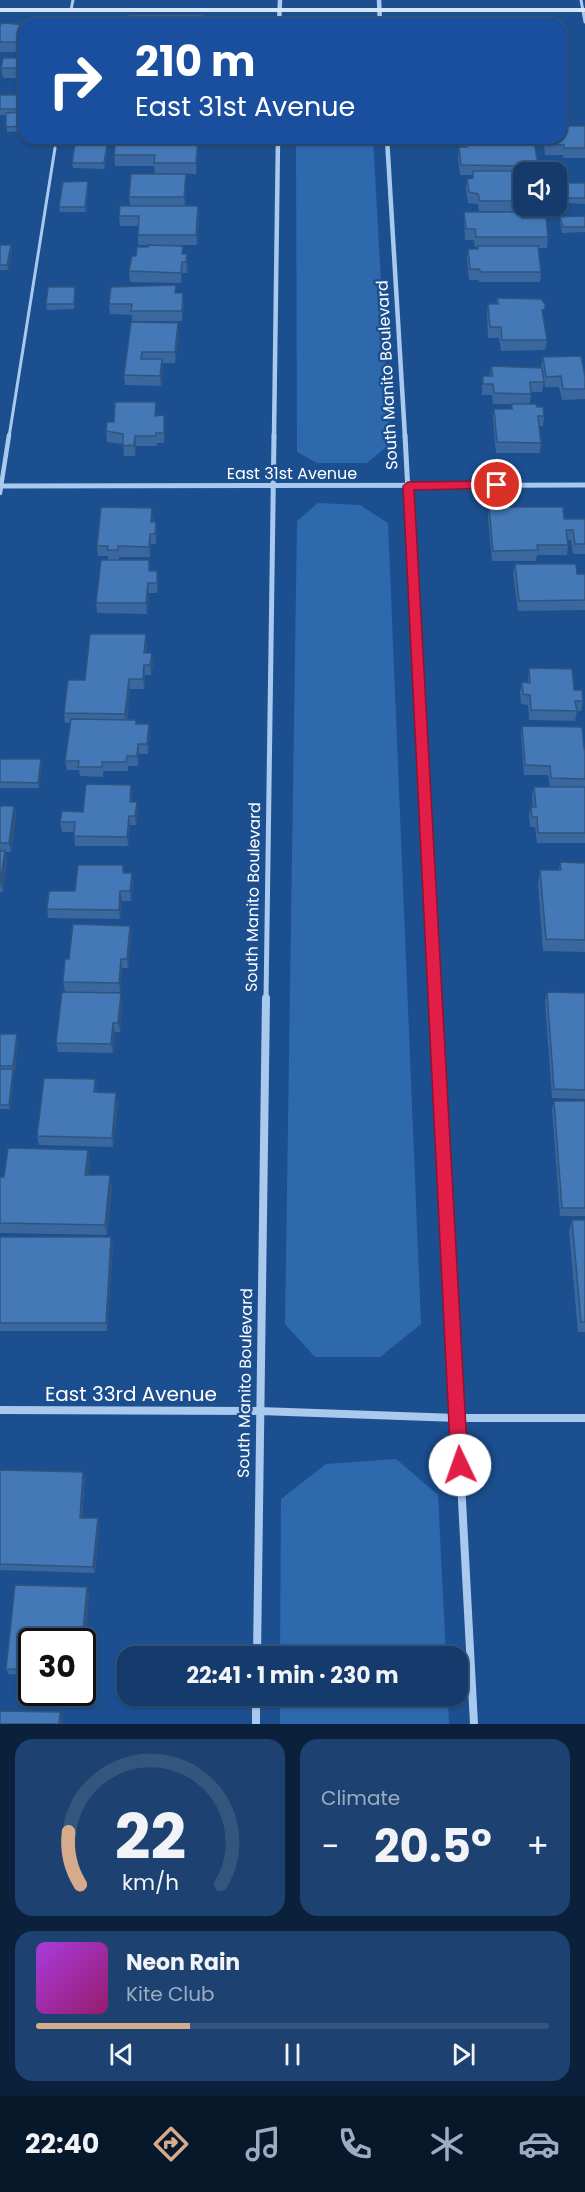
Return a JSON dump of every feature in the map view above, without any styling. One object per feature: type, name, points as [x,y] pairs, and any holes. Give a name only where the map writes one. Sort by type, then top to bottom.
[{"type":"main road","points":[[0,10],[584,10]]},
{"type":"street","points":[[279,0],[279,18]]},
{"type":"street","points":[[379,0],[380,18]]},
{"type":"street","name":"South Manito Boulevard","points":[[257,1646],[278,144]]},
{"type":"street","name":"South Manito Boulevard","points":[[387,144],[408,486],[474,1724]]},
{"type":"street","name":"East 31st Avenue","points":[[0,489],[585,484]]},
{"type":"street","name":"East 33rd Avenue","points":[[0,1410],[260,1411],[457,1418],[585,1418]]},
{"type":"street","points":[[256,1706],[256,1724]]},
{"type":"lane","points":[[71,10],[73,0]]},
{"type":"lane","points":[[581,0],[585,22]]},
{"type":"lane","points":[[0,489],[55,148]]},
{"type":"shaded area","points":[[296,144],[373,144],[390,444],[367,463],[317,463],[297,452]]},
{"type":"shaded area","points":[[318,503],[360,505],[388,523],[421,1324],[380,1357],[315,1357],[285,1324],[297,521]]},
{"type":"shaded area","points":[[396,1459],[438,1495],[446,1646],[280,1646],[281,1499],[326,1464]]},
{"type":"shaded area","points":[[280,1706],[448,1706],[449,1724],[280,1724]]},
{"type":"building","points":[[128,15],[203,15],[203,18],[128,18]]},
{"type":"building","points":[[0,24],[18,24],[18,42],[0,42]]},
{"type":"building","points":[[3,58],[18,58],[18,73],[16,73],[17,68],[1,68]]},
{"type":"building","points":[[0,95],[18,95],[18,109],[0,109]]},
{"type":"building","points":[[18,112],[18,126],[6,127],[6,113]]},
{"type":"building","points":[[567,126],[585,126],[585,148],[564,148],[564,145],[546,144],[567,144]]},
{"type":"building","points":[[75,144],[107,145],[104,163],[72,163]]},
{"type":"building","points":[[115,144],[198,144],[196,163],[154,163],[155,155],[114,155]]},
{"type":"building","points":[[467,144],[534,144],[538,162],[513,162],[513,166],[461,165],[459,147],[467,147]]},
{"type":"building","points":[[473,171],[513,171],[513,201],[480,201],[478,194],[469,192],[467,179],[473,178]]},
{"type":"building","points":[[131,174],[186,174],[184,197],[129,197]]},
{"type":"building","points":[[88,181],[85,207],[59,207],[63,182]]},
{"type":"building","points":[[567,183],[585,183],[585,198],[568,198]]},
{"type":"building","points":[[120,206],[198,206],[196,235],[138,235],[139,216],[119,216]]},
{"type":"building","points":[[464,212],[513,212],[513,216],[522,216],[522,218],[546,218],[548,237],[476,237],[475,229],[466,229]]},
{"type":"building","points":[[585,216],[585,227],[563,227],[560,217]]},
{"type":"building","points":[[0,245],[11,245],[7,265],[0,265]]},
{"type":"building","points":[[148,245],[183,246],[182,254],[187,254],[186,262],[182,262],[181,273],[129,271],[132,256],[136,256],[137,247],[148,247]]},
{"type":"building","points":[[478,246],[538,246],[541,272],[481,272],[479,269],[470,269],[468,249],[478,249]]},
{"type":"building","points":[[176,285],[175,293],[183,293],[182,311],[131,311],[132,304],[109,304],[111,287]]},
{"type":"building","points":[[48,287],[75,287],[74,304],[46,304]]},
{"type":"building","points":[[497,298],[541,299],[545,304],[545,309],[542,310],[547,340],[502,340],[501,327],[490,327],[488,304],[498,304]]},
{"type":"building","points":[[131,322],[178,323],[175,352],[142,352],[141,359],[162,359],[160,376],[124,375]]},
{"type":"building","points":[[581,356],[585,389],[563,389],[561,376],[546,377],[543,357]]},
{"type":"building","points":[[491,366],[542,368],[544,382],[530,382],[531,394],[494,393],[493,384],[483,384],[483,376],[493,376]]},
{"type":"building","points":[[115,402],[156,402],[155,416],[164,415],[164,433],[156,433],[156,436],[135,436],[134,445],[123,446],[123,434],[106,431],[107,422],[114,422]]},
{"type":"building","points":[[512,404],[536,404],[537,407],[543,407],[544,416],[538,416],[541,443],[497,442],[494,409],[512,409]]},
{"type":"building","points":[[101,507],[152,508],[151,522],[156,522],[155,534],[150,534],[149,547],[118,546],[118,550],[107,550],[108,546],[97,546]]},
{"type":"building","points":[[489,507],[563,507],[564,519],[585,519],[585,544],[575,544],[573,530],[566,530],[568,545],[537,545],[538,550],[493,551]]},
{"type":"building","points":[[101,560],[149,560],[149,571],[157,571],[157,583],[148,583],[146,603],[96,603]]},
{"type":"building","points":[[515,564],[576,564],[577,574],[585,574],[585,600],[519,601]]},
{"type":"building","points":[[90,634],[146,634],[144,653],[152,653],[150,665],[144,665],[143,679],[129,679],[125,714],[64,713],[68,680],[85,680]]},
{"type":"building","points":[[529,668],[572,669],[574,690],[582,690],[583,701],[575,701],[577,711],[531,710],[530,695],[523,694],[522,682],[530,683]]},
{"type":"building","points":[[71,719],[136,720],[136,724],[149,724],[147,744],[138,744],[137,756],[127,756],[126,762],[102,762],[102,767],[78,767],[79,761],[65,761]]},
{"type":"building","points":[[522,726],[582,727],[585,779],[551,778],[550,766],[525,765]]},
{"type":"building","points":[[0,759],[41,759],[38,783],[0,782]]},
{"type":"building","points":[[86,784],[131,785],[130,802],[137,802],[135,816],[129,816],[127,837],[74,836],[75,822],[60,822],[62,811],[83,812]]},
{"type":"building","points":[[534,787],[585,787],[585,833],[538,833],[537,817],[532,817],[531,807],[536,807]]},
{"type":"building","points":[[0,806],[14,806],[9,843],[0,843]]},
{"type":"building","points":[[0,851],[5,851],[0,883]]},
{"type":"building","points":[[560,862],[585,863],[585,940],[546,939],[540,870],[561,870]]},
{"type":"building","points":[[78,865],[123,865],[123,873],[132,873],[130,891],[120,891],[119,910],[47,909],[49,891],[75,891]]},
{"type":"building","points":[[73,924],[130,926],[127,959],[121,959],[119,983],[63,982],[65,959],[69,959]]},
{"type":"building","points":[[62,992],[121,993],[118,1023],[113,1023],[111,1044],[56,1043]]},
{"type":"building","points":[[547,992],[585,993],[585,1090],[554,1089]]},
{"type":"building","points":[[0,1034],[17,1034],[13,1066],[0,1066]]},
{"type":"building","points":[[0,1069],[13,1069],[9,1105],[0,1105]]},
{"type":"building","points":[[44,1078],[95,1079],[94,1092],[116,1093],[112,1138],[37,1136]]},
{"type":"building","points":[[554,1101],[585,1101],[585,1208],[562,1208]]},
{"type":"building","points":[[8,1148],[88,1150],[85,1175],[110,1175],[105,1225],[0,1223],[0,1177],[4,1177]]},
{"type":"building","points":[[572,1220],[585,1220],[585,1322],[581,1322]]},
{"type":"building","points":[[0,1237],[111,1237],[106,1323],[0,1323]]},
{"type":"building","points":[[0,1470],[83,1472],[80,1518],[98,1518],[93,1567],[0,1564]]},
{"type":"building","points":[[15,1585],[87,1587],[83,1628],[18,1628],[18,1669],[6,1669]]},
{"type":"building","points":[[0,1711],[60,1712],[59,1724],[0,1724]]},
{"type":"route","points":[[460,1465],[408,486],[497,485]]}]
